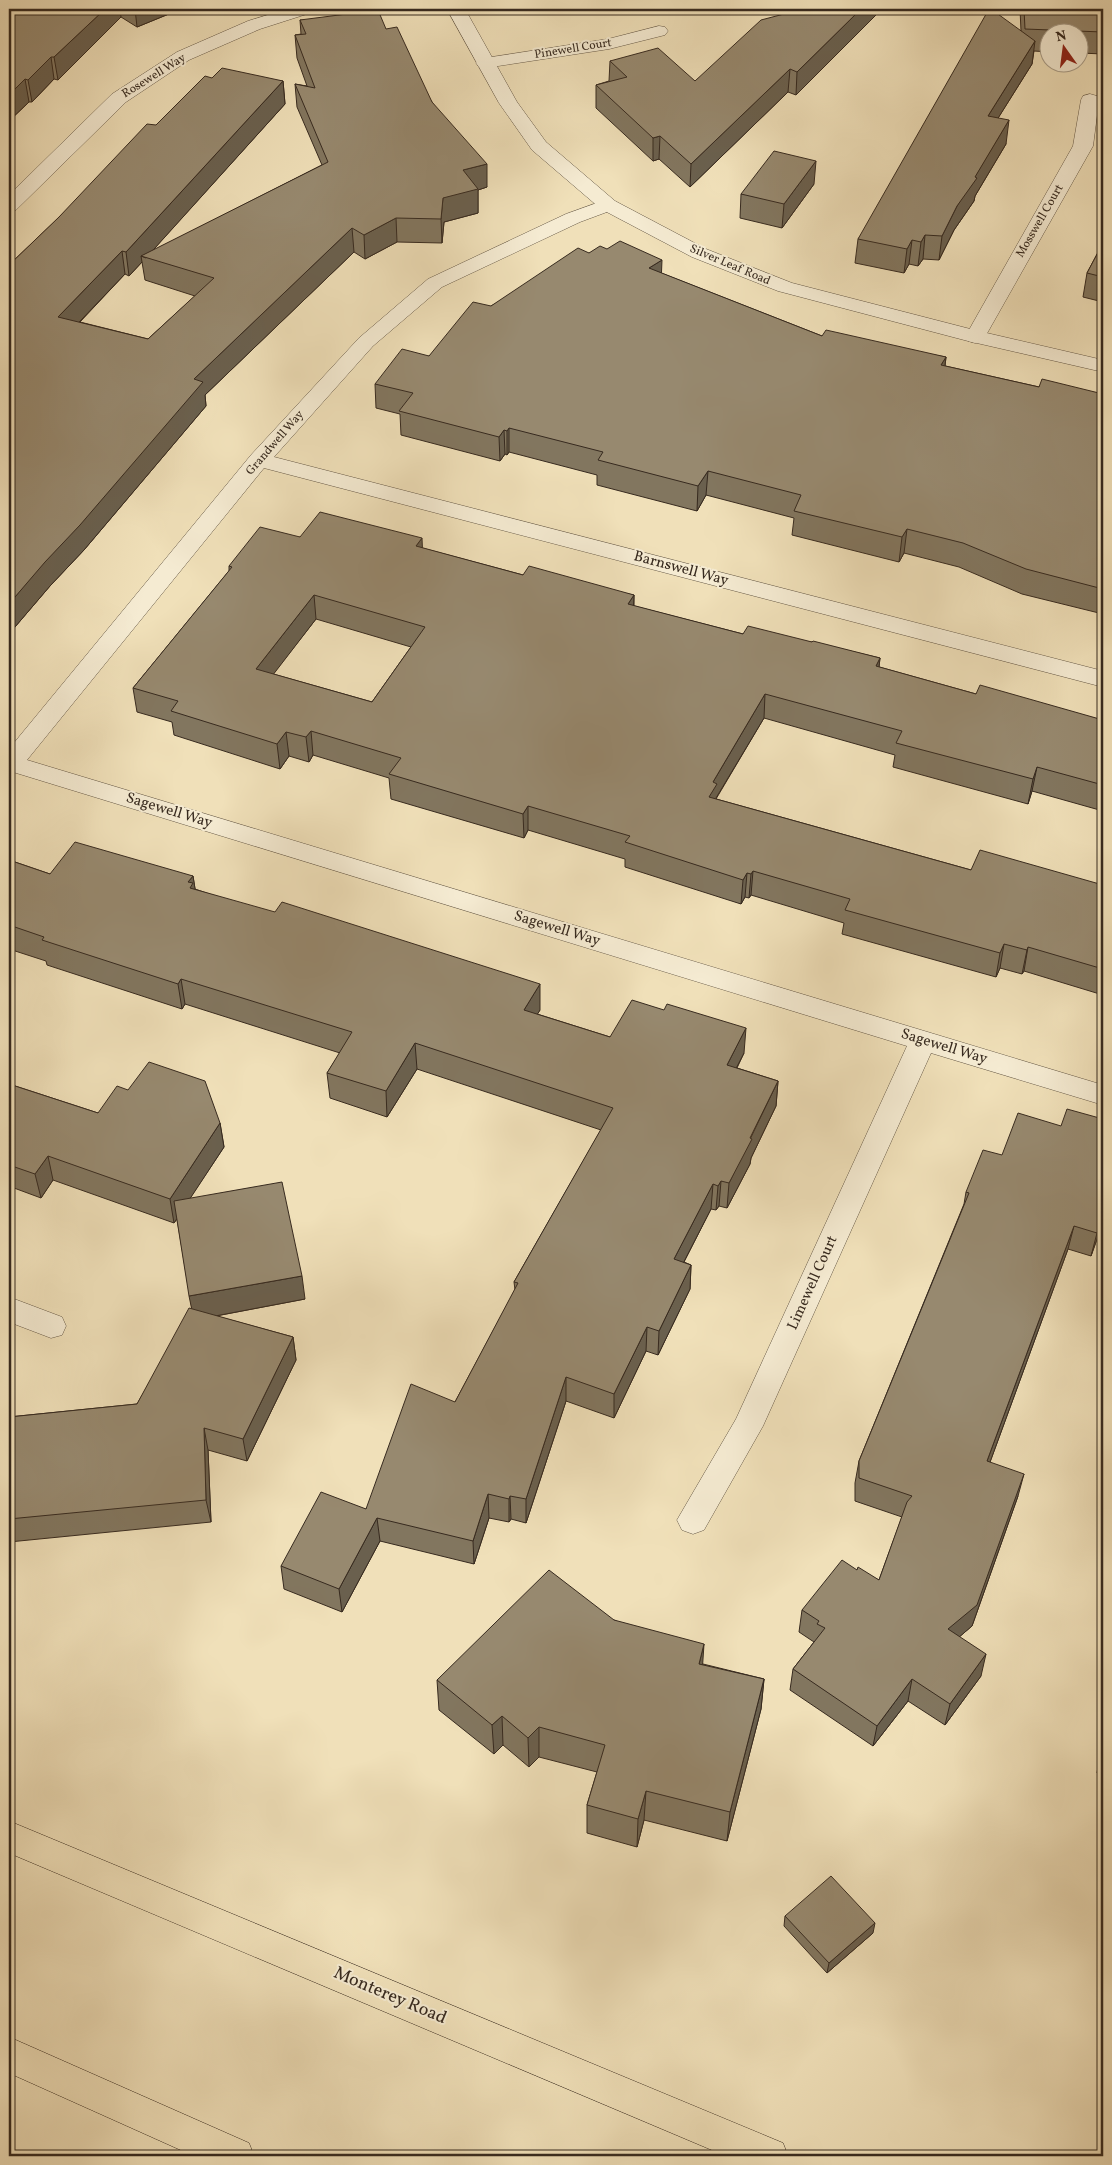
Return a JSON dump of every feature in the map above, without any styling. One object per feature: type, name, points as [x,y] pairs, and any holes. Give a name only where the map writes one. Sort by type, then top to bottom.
[{"type":"main road","name":"Monterey Road","points":[[9,1837],[770,2156]]},
{"type":"main road","points":[[9,2055],[236,2156]]},
{"type":"street","name":"Rosewell Way","points":[[9,206],[119,98],[184,56],[254,25],[304,9]]},
{"type":"street","name":"Silver Leaf Road","points":[[456,9],[508,103],[539,146],[608,205],[699,253],[785,287],[976,337],[1103,366]]},
{"type":"street","name":"Pinewell Court","points":[[485,62],[610,44],[659,31]]},
{"type":"street","name":"Mosswell Court","points":[[976,337],[1083,146],[1090,100]]},
{"type":"street","name":"Grandwell Way","points":[[10,764],[259,460],[366,342],[435,283],[573,218],[608,205]]},
{"type":"street","name":"Barnswell Way","points":[[259,460],[1103,679]]},
{"type":"street","name":"Sagewell Way","points":[[10,764],[1103,1095]]},
{"type":"street","name":"Limewell Court","points":[[693,1520],[748,1426],[923,1040]]},
{"type":"street","points":[[9,1310],[51,1326]]},
{"type":"building","points":[[9,9],[105,9],[54,57],[51,57],[28,80],[25,79],[9,95]]},
{"type":"building","points":[[803,9],[861,9],[797,72],[790,69],[691,164],[660,136],[653,138],[596,85],[627,77],[610,61],[658,48],[695,81],[761,20]]},
{"type":"building","points":[[989,9],[1035,41],[988,116],[1009,120],[975,177],[977,178],[957,206],[942,236],[925,235],[921,242],[912,240],[907,249],[858,239]]},
{"type":"building","points":[[1024,9],[1103,9],[1103,32],[1090,32],[1090,22],[1040,22],[1040,30],[1025,29]]},
{"type":"building","points":[[378,10],[386,29],[397,27],[432,102],[487,164],[463,170],[478,189],[443,198],[441,219],[396,218],[364,235],[352,228],[194,379],[203,382],[9,604],[9,265],[59,217],[147,124],[156,125],[205,76],[212,78],[222,68],[283,81],[126,252],[122,251],[58,317],[148,339],[214,278],[141,256],[328,162],[295,84],[315,88],[295,35],[306,34],[300,20]]},
{"type":"building","points":[[774,151],[816,161],[784,204],[741,194]]},
{"type":"building","points":[[620,241],[662,260],[649,268],[822,336],[826,330],[946,357],[941,365],[1039,387],[1042,379],[1103,394],[1103,589],[1026,569],[963,543],[907,529],[902,537],[794,511],[801,495],[708,471],[698,486],[598,460],[603,452],[509,428],[507,431],[504,430],[499,437],[399,411],[413,393],[375,384],[402,349],[429,356],[473,302],[491,306],[578,248],[589,253],[600,246],[607,249]]},
{"type":"building","points":[[1103,243],[1103,277],[1087,273]]},
{"type":"building","points":[[320,512],[422,538],[416,546],[523,575],[529,566],[634,595],[628,604],[743,634],[748,626],[813,641],[880,658],[876,666],[976,694],[980,685],[1103,720],[1103,785],[1037,767],[1033,779],[896,743],[902,731],[765,694],[713,782],[717,784],[709,797],[971,870],[980,850],[1103,885],[1103,969],[1028,947],[1027,950],[1004,944],[1000,953],[845,910],[850,899],[753,871],[751,874],[747,873],[743,880],[625,842],[630,836],[528,806],[523,814],[389,774],[401,758],[311,731],[306,737],[286,732],[277,744],[171,711],[178,701],[133,688],[232,567],[229,566],[260,527],[300,537]],"holes":[[[314,595],[425,627],[372,702],[256,669]]]},
{"type":"building","points":[[75,842],[193,876],[188,882],[193,883],[190,888],[275,912],[282,902],[540,984],[524,1010],[610,1037],[632,1000],[664,1010],[667,1004],[746,1028],[727,1065],[778,1081],[750,1138],[752,1139],[729,1183],[721,1181],[718,1186],[713,1184],[674,1259],[691,1265],[659,1331],[647,1327],[614,1394],[566,1377],[526,1499],[510,1496],[509,1499],[488,1494],[473,1541],[377,1518],[339,1589],[281,1566],[321,1492],[366,1509],[411,1384],[455,1402],[518,1283],[514,1282],[613,1108],[415,1043],[386,1091],[327,1073],[352,1032],[181,979],[178,984],[42,940],[44,937],[9,925],[9,860],[50,874]]},
{"type":"building","points":[[149,1062],[205,1081],[220,1123],[170,1199],[48,1156],[35,1174],[9,1165],[9,1084],[98,1113],[117,1086],[128,1090]]},
{"type":"building","points":[[1067,1109],[1103,1119],[1103,1215],[1097,1233],[1074,1226],[987,1461],[1024,1474],[977,1605],[948,1629],[986,1654],[950,1704],[912,1679],[877,1726],[793,1669],[825,1628],[817,1624],[819,1621],[802,1610],[842,1560],[857,1570],[858,1567],[879,1580],[907,1502],[912,1496],[859,1478],[859,1461],[969,1193],[966,1192],[983,1150],[1002,1155],[1018,1113],[1061,1126]]},
{"type":"building","points":[[282,1182],[302,1276],[189,1296],[174,1201]]},
{"type":"building","points":[[189,1308],[293,1337],[243,1439],[204,1428],[206,1500],[9,1519],[9,1417],[137,1404]]},
{"type":"building","points":[[549,1570],[614,1620],[704,1644],[699,1664],[764,1679],[730,1812],[646,1791],[638,1819],[587,1805],[605,1745],[539,1727],[528,1738],[502,1716],[492,1725],[437,1680]]},
{"type":"building","points":[[831,1876],[875,1923],[829,1963],[785,1916]]}]
